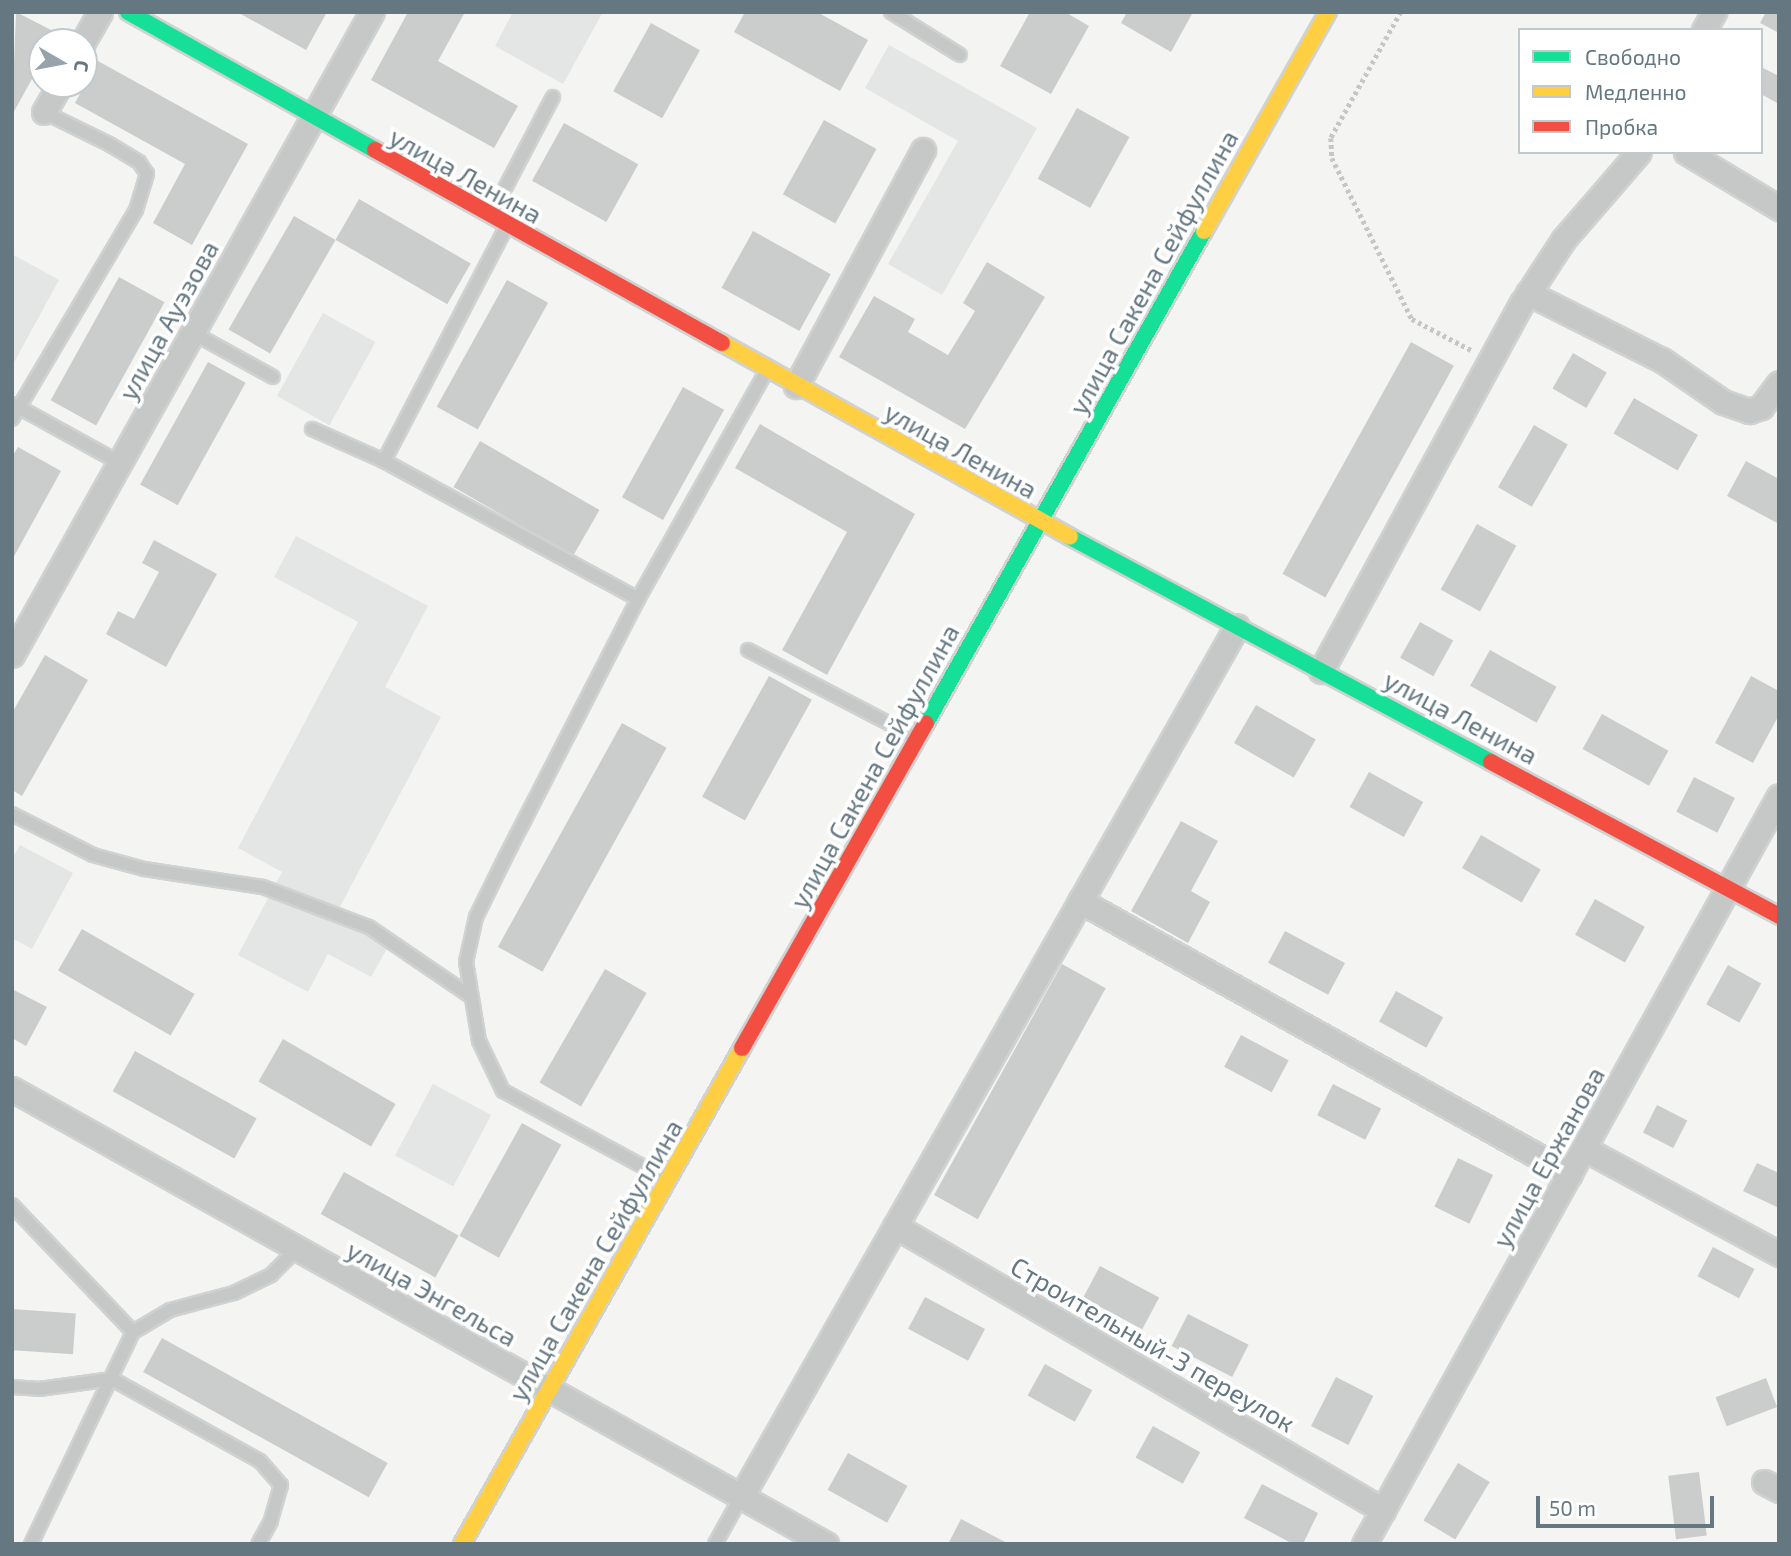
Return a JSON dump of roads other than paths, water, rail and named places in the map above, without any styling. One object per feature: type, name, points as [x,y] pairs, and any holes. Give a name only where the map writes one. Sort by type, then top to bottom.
[{"type":"street","points":[[91,28],[100,12]]},
{"type":"street","name":"улица Ауэзова","points":[[16,641],[120,463],[372,12]]},
{"type":"street","name":"улица Сакена Сейфуллина","points":[[463,1544],[1328,12]]},
{"type":"street","points":[[1705,28],[1714,12]]},
{"type":"street","name":"улица Ленина","points":[[133,14],[507,226],[1040,521],[1779,916]]},
{"type":"street","points":[[44,112],[52,98]]},
{"type":"street","points":[[796,386],[923,150]]},
{"type":"street","points":[[1321,671],[1528,293],[1563,240],[1637,154]]},
{"type":"street","points":[[1689,154],[1779,208]]},
{"type":"street","points":[[1528,293],[1662,360],[1723,402],[1749,411],[1761,407],[1779,383]]},
{"type":"street","points":[[741,1497],[1237,626]]},
{"type":"street","name":"улица Ержанова","points":[[1375,1540],[1383,1510],[1779,796]]},
{"type":"street","points":[[1080,901],[1570,1174]]},
{"type":"street","name":"улица Энгельса","points":[[12,1089],[826,1544]]},
{"type":"street","points":[[1585,1149],[1779,1254]]},
{"type":"street","name":"Строительный-3 переулок","points":[[895,1226],[1383,1510]]},
{"type":"lane","points":[[891,12],[960,55]]},
{"type":"lane","points":[[490,216],[553,97]]},
{"type":"lane","points":[[12,419],[16,405],[136,210],[146,174],[139,162],[44,112]]},
{"type":"lane","points":[[384,461],[507,226]]},
{"type":"lane","points":[[193,333],[273,376]]},
{"type":"lane","points":[[669,1181],[503,1091],[479,1041],[466,962],[476,917],[639,599],[767,370]]},
{"type":"lane","points":[[16,405],[120,463]]},
{"type":"lane","points":[[312,429],[384,461],[639,599]]},
{"type":"lane","points":[[748,650],[918,738]]},
{"type":"lane","points":[[12,814],[93,855],[144,869],[263,887],[369,927],[470,996]]},
{"type":"lane","points":[[12,1205],[31,1220],[133,1332]]},
{"type":"lane","points":[[31,1544],[133,1332],[170,1310],[234,1293],[271,1275],[297,1249]]},
{"type":"lane","points":[[12,1387],[39,1389],[112,1379],[276,1474],[281,1496],[258,1544]]},
{"type":"lane","points":[[715,1544],[741,1497]]}]
